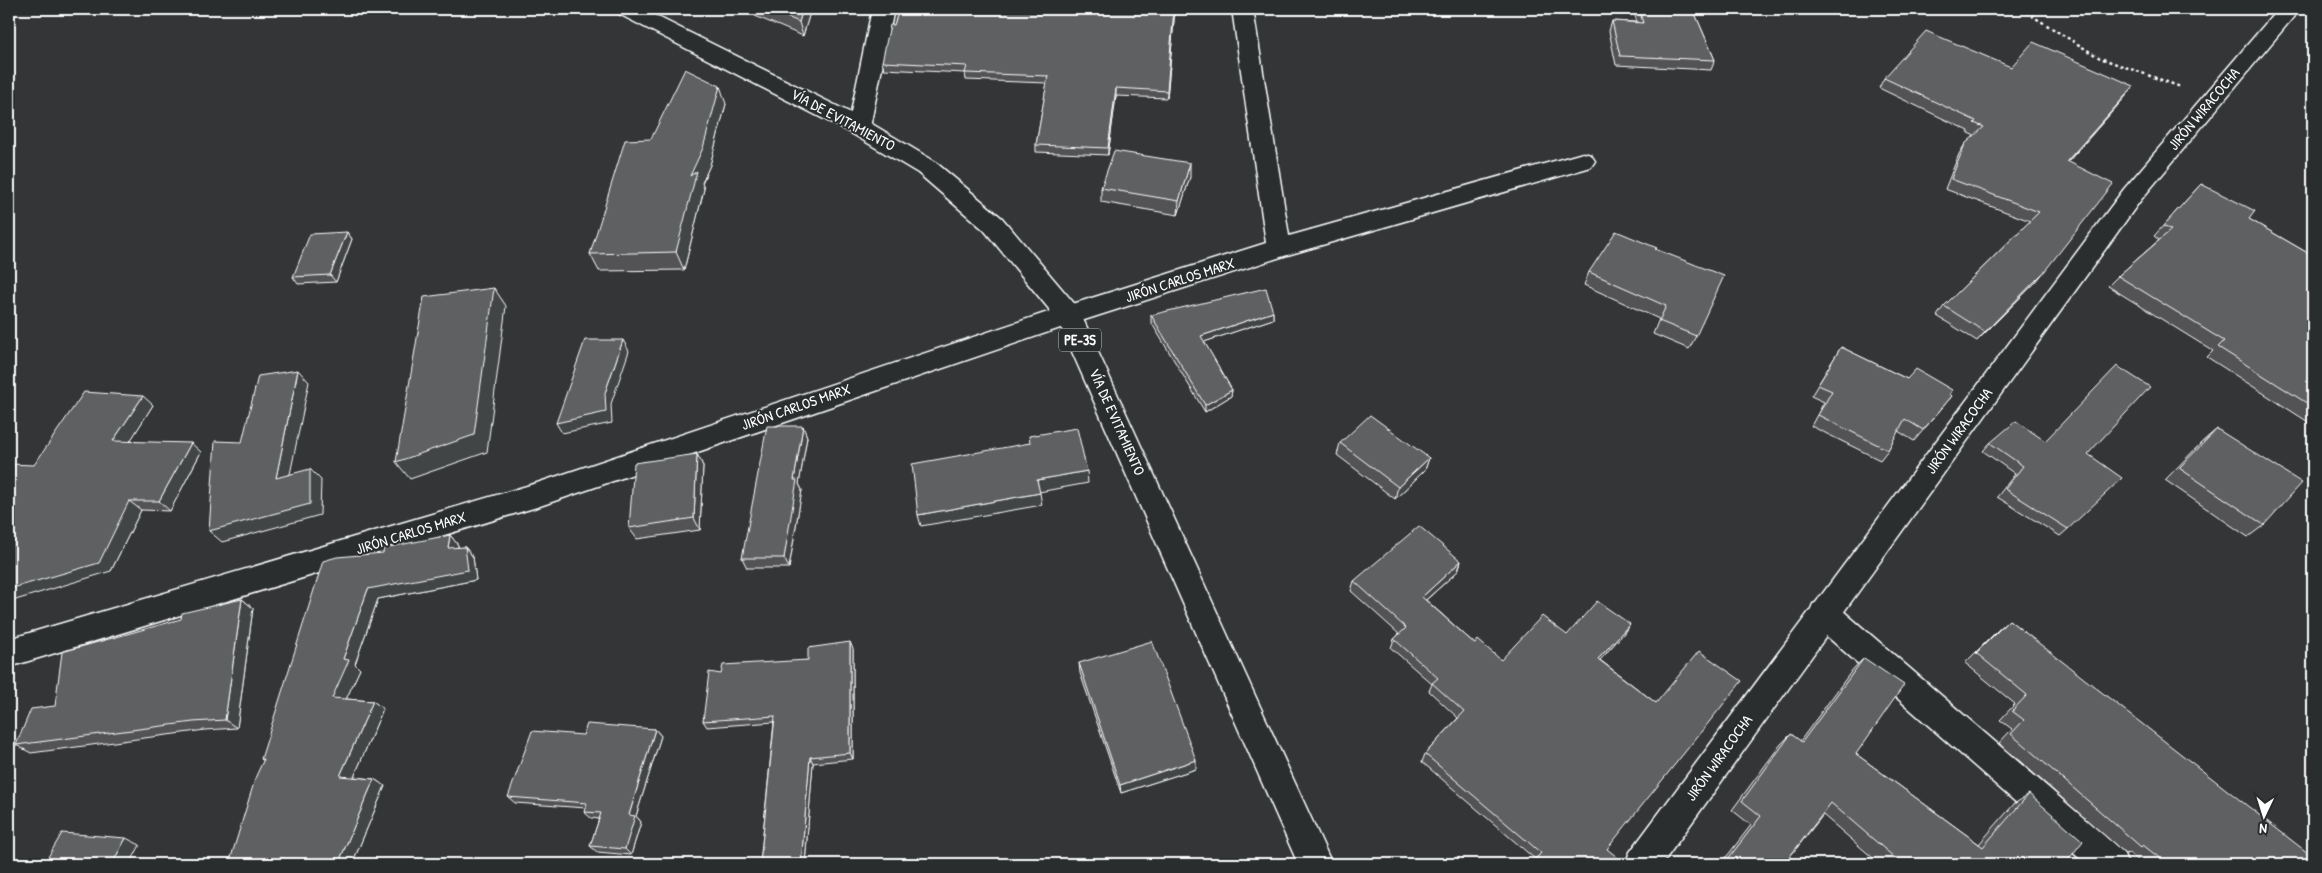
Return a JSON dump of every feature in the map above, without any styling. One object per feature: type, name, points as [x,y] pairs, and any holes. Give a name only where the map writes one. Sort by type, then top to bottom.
[{"type":"main road","name":"VÍA DE EVITAMIENTO","points":[[626,9],[859,127],[926,167],[993,224],[1069,315],[1315,864]]},
{"type":"main road","points":[[859,127],[883,9]]},
{"type":"main road","points":[[1242,9],[1279,248]]},
{"type":"main road","name":"JIRÓN WIRACOCHA","points":[[1642,864],[2132,195],[2288,9]]},
{"type":"main road","name":"JIRÓN CARLOS MARX","points":[[9,654],[537,495],[1069,315],[1279,248],[1583,162]]},
{"type":"main road","points":[[1824,614],[2111,864]]},
{"type":"path","points":[[2021,9],[2100,58],[2213,99]]},
{"type":"building","points":[[767,9],[803,9],[799,22]]},
{"type":"building","points":[[899,9],[1174,9],[1167,91],[1116,88],[1108,148],[1036,145],[1048,76],[965,73],[967,66],[882,62],[890,25],[894,25]]},
{"type":"building","points":[[1639,9],[1693,9],[1715,60],[1620,56],[1612,21],[1643,23]]},
{"type":"building","points":[[1926,31],[2011,67],[2033,42],[2134,86],[2067,161],[2113,184],[2044,272],[1985,332],[1944,306],[2039,212],[1951,179],[1965,144],[1984,127],[1974,123],[1976,121],[1884,78]]},
{"type":"building","points":[[685,69],[720,86],[703,148],[690,176],[697,171],[676,252],[590,254],[625,140],[651,139]]},
{"type":"building","points":[[1114,151],[1190,163],[1179,201],[1101,188]]},
{"type":"building","points":[[2201,184],[2255,211],[2249,219],[2313,256],[2313,407],[2218,347],[2224,341],[2118,276],[2171,230],[2163,226]]},
{"type":"building","points":[[1616,231],[1657,248],[1655,249],[1724,276],[1696,336],[1659,321],[1666,306],[1589,272]]},
{"type":"building","points":[[347,232],[330,275],[293,277],[310,234]]},
{"type":"building","points":[[494,288],[474,435],[396,462],[424,297]]},
{"type":"building","points":[[1266,288],[1273,312],[1201,336],[1232,390],[1205,405],[1151,315]]},
{"type":"building","points":[[585,340],[623,340],[605,393],[606,412],[556,423]]},
{"type":"building","points":[[1841,347],[1907,379],[1916,369],[1952,390],[1950,394],[1952,396],[1923,430],[1905,419],[1888,450],[1818,415],[1832,391],[1818,385]]},
{"type":"building","points":[[2117,366],[2150,387],[2088,454],[2122,478],[2068,529],[2005,489],[2023,466],[1990,443],[2016,421],[2045,441]]},
{"type":"building","points":[[298,370],[276,478],[310,469],[310,504],[209,531],[215,441],[242,442],[258,376]]},
{"type":"building","points":[[84,392],[143,396],[113,441],[191,443],[159,501],[129,501],[99,563],[9,589],[9,464],[34,465]]},
{"type":"building","points":[[1370,415],[1429,458],[1398,487],[1340,443]]},
{"type":"building","points":[[767,426],[803,426],[794,480],[797,480],[784,558],[742,558]]},
{"type":"building","points":[[1077,428],[1087,471],[1037,480],[1040,493],[918,515],[912,464],[1030,443],[1029,436]]},
{"type":"building","points":[[2217,429],[2302,483],[2264,525],[2179,468]]},
{"type":"building","points":[[697,454],[694,518],[629,528],[634,463]]},
{"type":"building","points":[[1419,526],[1461,561],[1422,597],[1475,644],[1478,640],[1501,660],[1542,616],[1567,635],[1597,601],[1630,624],[1598,659],[1656,703],[1699,651],[1742,681],[1607,849],[1617,857],[1612,864],[1531,864],[1541,853],[1425,754],[1464,712],[1432,683],[1438,678],[1394,639],[1406,628],[1354,581]]},
{"type":"building","points":[[450,535],[448,548],[465,547],[468,570],[368,589],[343,659],[349,660],[332,698],[373,701],[340,776],[374,779],[339,862],[278,858],[275,864],[229,864],[256,776],[264,759],[261,759],[323,561],[337,557],[383,553],[384,548]]},
{"type":"building","points":[[242,599],[225,720],[193,722],[16,745],[31,709],[55,706],[62,652],[181,619],[182,613]]},
{"type":"building","points":[[2009,620],[2313,857],[2313,864],[2167,864],[2143,845],[2141,847],[2011,734],[2024,720],[2012,711],[2027,695],[1976,653]]},
{"type":"building","points":[[1152,641],[1196,760],[1120,785],[1079,663]]},
{"type":"building","points":[[850,642],[850,753],[810,757],[801,864],[760,864],[775,716],[703,721],[709,672],[721,674],[723,665],[808,660],[808,648]]},
{"type":"building","points":[[1864,658],[1904,685],[1856,754],[1983,847],[2029,794],[2083,841],[2065,864],[1902,864],[1831,803],[1784,864],[1724,864],[1761,816],[1742,801],[1791,734],[1802,742]]},
{"type":"building","points":[[587,724],[655,729],[629,815],[635,816],[625,849],[590,846],[601,813],[584,812],[587,803],[508,797],[532,731],[583,735]]},
{"type":"building","points":[[62,833],[126,838],[112,864],[44,864]]}]
